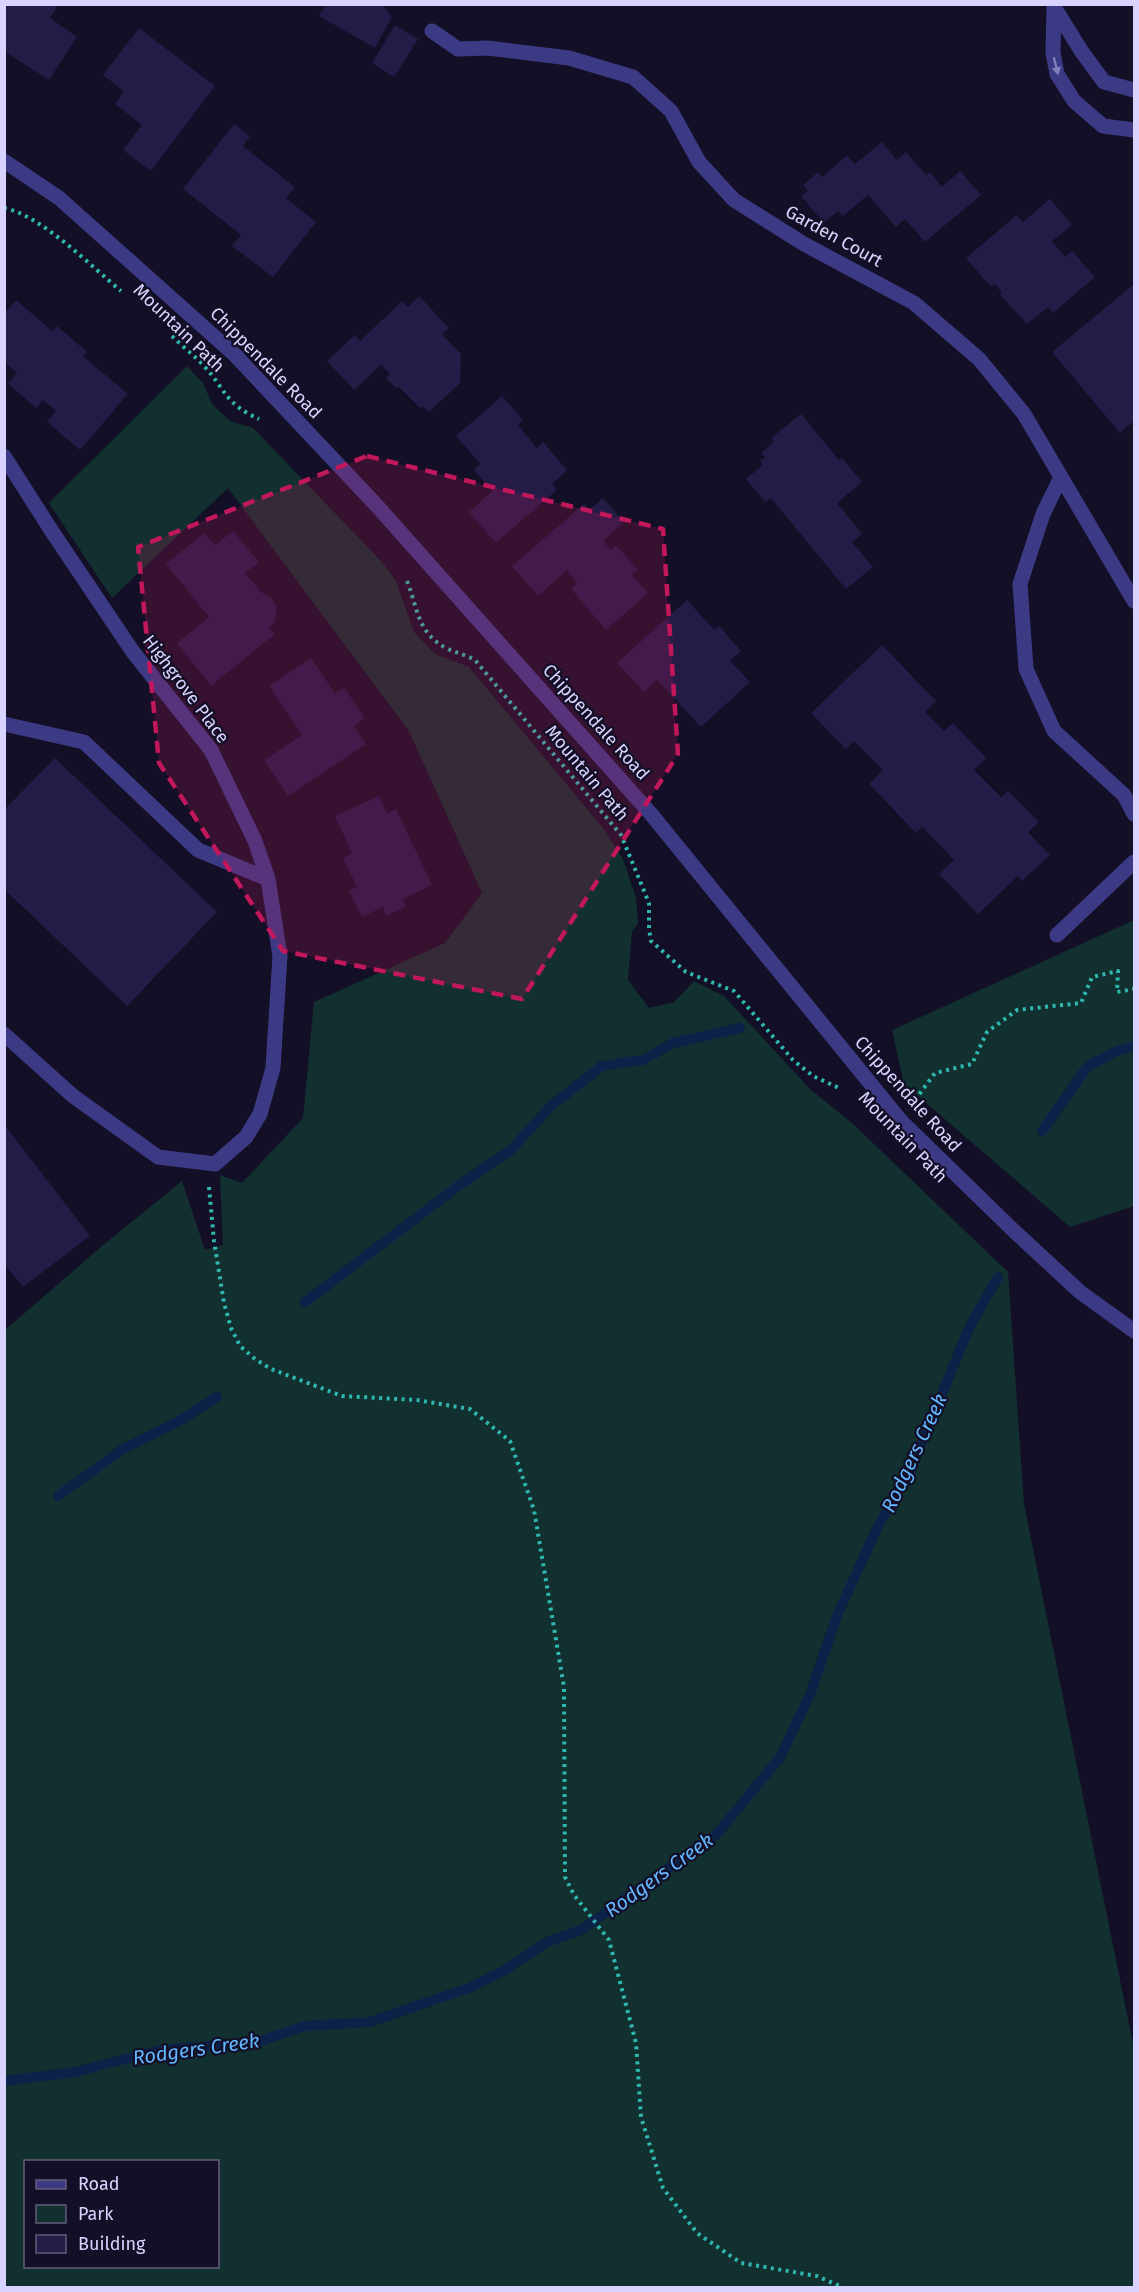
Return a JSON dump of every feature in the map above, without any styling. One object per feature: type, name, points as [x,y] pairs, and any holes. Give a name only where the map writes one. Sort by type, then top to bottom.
[{"type":"street","points":[[1054,6],[1082,52],[1104,82],[1134,90]]},
{"type":"street","points":[[1054,6],[1053,53],[1057,74],[1074,101],[1103,126],[1134,130]]},
{"type":"street","name":"Garden Court","points":[[432,31],[458,49],[488,48],[569,58],[633,77],[671,111],[699,162],[734,200],[804,244],[914,303],[979,359],[1024,414],[1134,601]]},
{"type":"street","name":"Chippendale Road","points":[[4,161],[59,198],[235,355],[378,507],[651,814],[901,1121],[1080,1292],[1134,1331]]},
{"type":"street","name":"Highgrove Place","points":[[4,456],[133,652],[211,750],[255,841],[268,879],[280,956],[273,1068],[260,1114],[246,1137],[215,1164]]},
{"type":"street","points":[[1061,477],[1042,514],[1020,584],[1026,669],[1054,731],[1124,795],[1134,814]]},
{"type":"street","points":[[4,724],[84,742],[198,850],[268,879]]},
{"type":"street","points":[[1057,935],[1134,862]]},
{"type":"street","points":[[4,1034],[73,1096],[158,1156],[215,1164]]},
{"type":"path","name":"Mountain Path","points":[[4,208],[13,209],[42,225],[126,295]]},
{"type":"path","name":"Mountain Path","points":[[169,334],[205,367],[230,401],[266,426]]},
{"type":"path","name":"Mountain Path","points":[[405,577],[414,608],[423,626],[441,644],[475,660],[621,835],[649,903],[651,941],[686,972],[734,991],[793,1060],[813,1076],[838,1087],[845,1095]]},
{"type":"path","points":[[901,1121],[935,1072],[972,1064],[987,1032],[1017,1010],[1081,1003],[1092,977],[1118,971],[1117,992],[1134,989]]},
{"type":"path","points":[[215,1164],[209,1186],[214,1241],[224,1303],[231,1328],[240,1346],[271,1369],[342,1396],[417,1400],[470,1409],[510,1440],[534,1510],[564,1687],[565,1877],[574,1895],[609,1940],[636,2043],[641,2117],[663,2188],[697,2233],[741,2263],[817,2277],[844,2288]]},
{"type":"highlighted area","points":[[367,456],[663,529],[678,754],[522,999],[283,951],[159,763],[138,547]]},
{"type":"green space","points":[[187,366],[203,383],[212,404],[230,421],[253,428],[381,561],[396,581],[414,632],[435,654],[469,667],[603,828],[623,859],[636,898],[638,923],[632,932],[628,980],[649,1008],[674,1002],[694,981],[724,996],[810,1089],[853,1124],[1008,1272],[1024,1504],[1134,2049],[1134,2287],[5,2287],[5,1330],[182,1181],[205,1250],[223,1245],[220,1175],[242,1183],[303,1118],[314,1002],[445,943],[482,893],[409,731],[228,488],[112,598],[49,503]]},
{"type":"green space","points":[[1134,920],[1134,1206],[1070,1227],[904,1084],[892,1030]]},
{"type":"building","points":[[4,4],[54,4],[57,7],[50,18],[77,37],[49,80],[4,51]]},
{"type":"building","points":[[326,4],[386,4],[384,6],[392,17],[375,48],[319,16]]},
{"type":"building","points":[[395,25],[418,39],[394,77],[372,63]]},
{"type":"building","points":[[139,28],[215,86],[151,171],[123,150],[142,125],[115,104],[124,91],[103,75]]},
{"type":"building","points":[[234,124],[250,136],[243,146],[295,187],[286,198],[316,222],[273,277],[232,246],[241,235],[183,189]]},
{"type":"building","points":[[882,142],[897,160],[906,152],[926,175],[930,172],[942,187],[960,171],[981,195],[925,242],[905,219],[896,227],[868,195],[843,216],[838,211],[824,223],[801,196],[808,191],[803,185],[818,172],[822,177],[847,155],[855,164]]},
{"type":"building","points":[[1050,199],[1072,225],[1052,241],[1065,257],[1072,251],[1095,277],[1053,313],[1048,307],[1027,324],[1000,295],[1002,293],[995,284],[991,287],[966,258],[1017,215],[1023,222]]},
{"type":"building","points":[[1133,285],[1134,421],[1120,433],[1052,352]]},
{"type":"building","points":[[419,296],[449,328],[442,334],[461,354],[460,383],[429,412],[423,406],[420,408],[399,387],[397,389],[386,378],[390,374],[381,365],[354,390],[327,361],[355,335],[360,341],[402,301],[408,307]]},
{"type":"building","points":[[16,300],[52,331],[57,326],[87,352],[83,356],[128,394],[80,450],[47,422],[56,411],[43,400],[36,408],[8,384],[17,373],[4,362],[4,313]]},
{"type":"building","points":[[502,396],[523,420],[518,425],[537,448],[543,442],[567,470],[552,484],[557,490],[496,543],[469,512],[492,491],[474,470],[480,464],[456,436]]},
{"type":"building","points":[[801,414],[839,460],[842,458],[862,482],[837,503],[862,534],[852,542],[873,567],[846,589],[771,498],[765,502],[746,479],[763,465],[760,461],[765,457],[761,453],[774,442],[771,438]]},
{"type":"building","points":[[603,498],[624,522],[603,541],[611,550],[616,545],[638,570],[632,575],[648,593],[606,630],[571,589],[577,583],[567,570],[538,596],[512,566],[584,504],[589,510]]},
{"type":"building","points":[[233,531],[259,562],[245,573],[261,592],[272,599],[277,607],[275,622],[269,627],[275,634],[211,686],[177,643],[209,617],[166,564],[204,533],[215,545]]},
{"type":"building","points":[[687,600],[714,630],[719,626],[741,651],[730,661],[750,682],[701,727],[657,680],[644,692],[617,663]]},
{"type":"building","points":[[882,645],[936,701],[925,712],[944,731],[953,723],[986,758],[974,770],[1001,797],[1008,791],[1039,822],[1028,832],[1050,855],[1022,881],[1018,876],[978,914],[939,874],[954,860],[922,827],[916,833],[869,784],[883,770],[854,741],[846,749],[811,713]]},
{"type":"building","points":[[311,658],[335,693],[344,687],[365,718],[354,726],[366,744],[288,796],[264,760],[302,735],[269,686]]},
{"type":"building","points":[[55,758],[217,912],[127,1006],[4,889],[4,810]]},
{"type":"building","points":[[379,796],[387,814],[396,809],[432,885],[403,899],[406,907],[386,916],[383,907],[362,917],[349,891],[357,887],[343,858],[352,853],[335,816]]},
{"type":"building","points":[[4,1124],[90,1236],[23,1287],[4,1263]]},
{"type":"waterway","points":[[305,1302],[461,1184],[511,1150],[552,1105],[602,1066],[643,1060],[673,1043],[740,1028]]},
{"type":"waterway","name":"Rodgers Creek","points":[[1042,1131],[1088,1066],[1119,1050],[1134,1046]]},
{"type":"waterway","name":"Rodgers Creek","points":[[4,2081],[75,2072],[160,2050],[258,2042],[304,2026],[370,2022],[469,1988],[503,1971],[547,1942],[581,1930],[717,1834],[781,1756],[811,1692],[836,1618],[878,1526],[911,1469],[969,1328],[998,1277]]},
{"type":"waterway","points":[[58,1496],[123,1449],[179,1421],[217,1397]]}]
